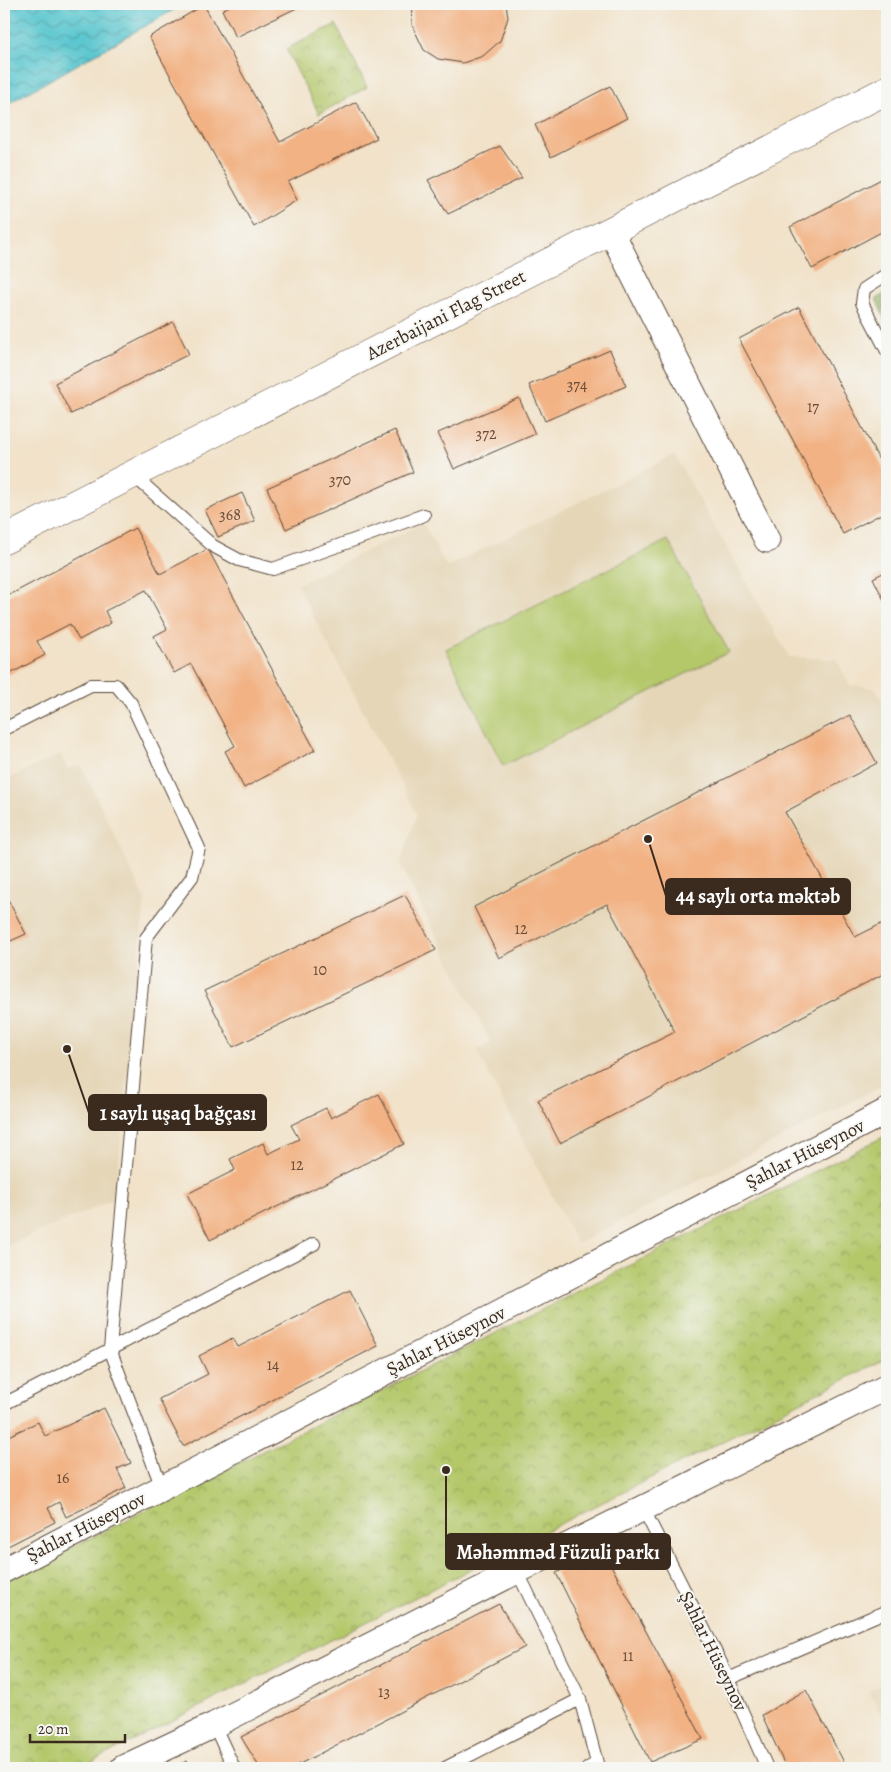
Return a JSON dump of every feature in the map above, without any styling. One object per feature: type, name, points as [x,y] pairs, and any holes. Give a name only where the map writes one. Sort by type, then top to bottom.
[{"type":"street","name":"Azerbaijani Flag Street","points":[[4,540],[887,90]]},
{"type":"street","points":[[611,231],[767,540]]},
{"type":"street","name":"Şahlar Hüseynov","points":[[4,1570],[108,1514],[162,1488],[887,1111]]},
{"type":"street","points":[[123,1768],[214,1725],[517,1571],[887,1387]]},
{"type":"lane","points":[[887,274],[864,289],[862,303],[887,351]]},
{"type":"lane","points":[[133,475],[212,546],[239,560],[273,570],[424,515]]},
{"type":"lane","points":[[4,729],[91,685],[116,685],[131,703],[199,848],[192,877],[146,938],[110,1349],[162,1488]]},
{"type":"lane","points":[[4,1404],[314,1244]]},
{"type":"lane","name":"Şahlar Hüseynov","points":[[643,1508],[728,1679],[767,1768]]},
{"type":"lane","points":[[517,1571],[580,1699],[595,1766]]},
{"type":"lane","points":[[728,1679],[887,1611]]},
{"type":"lane","points":[[445,1768],[580,1699]]},
{"type":"lane","points":[[214,1725],[234,1768]]},
{"type":"shaded area","points":[[674,455],[789,657],[836,659],[850,685],[875,688],[887,710],[887,1083],[577,1244],[477,1051],[491,1043],[400,864],[417,814],[297,585],[423,523],[447,567]]},
{"type":"shaded area","points":[[60,754],[67,769],[81,765],[145,899],[115,1199],[4,1247],[4,781]]},
{"type":"shaded area","points":[[887,1682],[887,1727],[869,1691]]},
{"type":"green space","points":[[336,24],[367,87],[319,114],[286,49]]},
{"type":"green space","points":[[887,292],[887,326],[876,299]]},
{"type":"green space","points":[[668,540],[729,652],[503,766],[446,649]]},
{"type":"green space","points":[[887,1135],[887,1358],[79,1768],[4,1768],[4,1582]]},
{"type":"water","points":[[4,4],[184,4],[4,106]]},
{"type":"building","points":[[233,4],[305,4],[236,37],[222,10]]},
{"type":"building","points":[[413,4],[506,4],[508,18],[500,41],[483,56],[463,63],[438,59],[424,50],[412,25]]},
{"type":"building","points":[[204,5],[280,142],[356,102],[377,138],[288,182],[297,200],[254,227],[149,37]]},
{"type":"building","points":[[610,86],[627,118],[551,157],[535,125]]},
{"type":"building","points":[[500,146],[522,178],[448,214],[428,180]]},
{"type":"building","points":[[887,176],[887,229],[812,269],[790,227]]},
{"type":"building","points":[[799,307],[887,475],[887,511],[843,534],[739,339]]},
{"type":"building","points":[[173,322],[189,354],[71,414],[55,383]]},
{"type":"building","points":[[610,350],[626,386],[545,421],[529,385]]},
{"type":"building","points":[[519,398],[535,434],[454,469],[438,433]]},
{"type":"building","points":[[395,430],[413,472],[286,529],[267,488]]},
{"type":"building","points":[[242,493],[255,521],[218,537],[205,510]]},
{"type":"building","points":[[135,528],[160,574],[208,549],[315,750],[244,788],[225,751],[235,746],[191,664],[174,673],[154,636],[167,629],[146,590],[105,611],[111,623],[79,640],[70,624],[37,641],[45,655],[8,675],[4,667],[4,598]]},
{"type":"building","points":[[887,571],[887,606],[873,578]]},
{"type":"building","points":[[850,715],[877,763],[785,812],[855,937],[887,921],[887,972],[560,1143],[538,1100],[675,1032],[607,904],[499,958],[474,907]]},
{"type":"building","points":[[4,892],[26,934],[4,944]]},
{"type":"building","points":[[405,895],[436,950],[233,1047],[204,991]]},
{"type":"building","points":[[379,1094],[404,1144],[210,1240],[187,1194],[235,1170],[230,1159],[263,1143],[268,1154],[299,1139],[291,1125],[326,1108],[331,1118]]},
{"type":"building","points":[[350,1290],[378,1346],[183,1446],[159,1399],[208,1374],[199,1356],[233,1338],[238,1347]]},
{"type":"building","points":[[104,1408],[131,1463],[117,1469],[126,1488],[66,1517],[59,1502],[48,1508],[55,1522],[4,1548],[4,1457],[6,1456],[4,1438],[38,1422],[45,1436]]},
{"type":"building","points":[[603,1550],[703,1739],[650,1762],[556,1573]]},
{"type":"building","points":[[499,1604],[525,1647],[292,1768],[260,1768],[241,1737]]},
{"type":"building","points":[[806,1690],[847,1768],[786,1768],[762,1715]]},
{"type":"building","points":[[187,1761],[190,1768],[172,1768]]},
{"type":"place","name":"44 saylı orta məktəb","points":[[648,839]]},
{"type":"place","name":"1 saylı uşaq bağçası","points":[[67,1049]]},
{"type":"place","name":"Məhəmməd Füzuli parkı","points":[[446,1470]]}]
